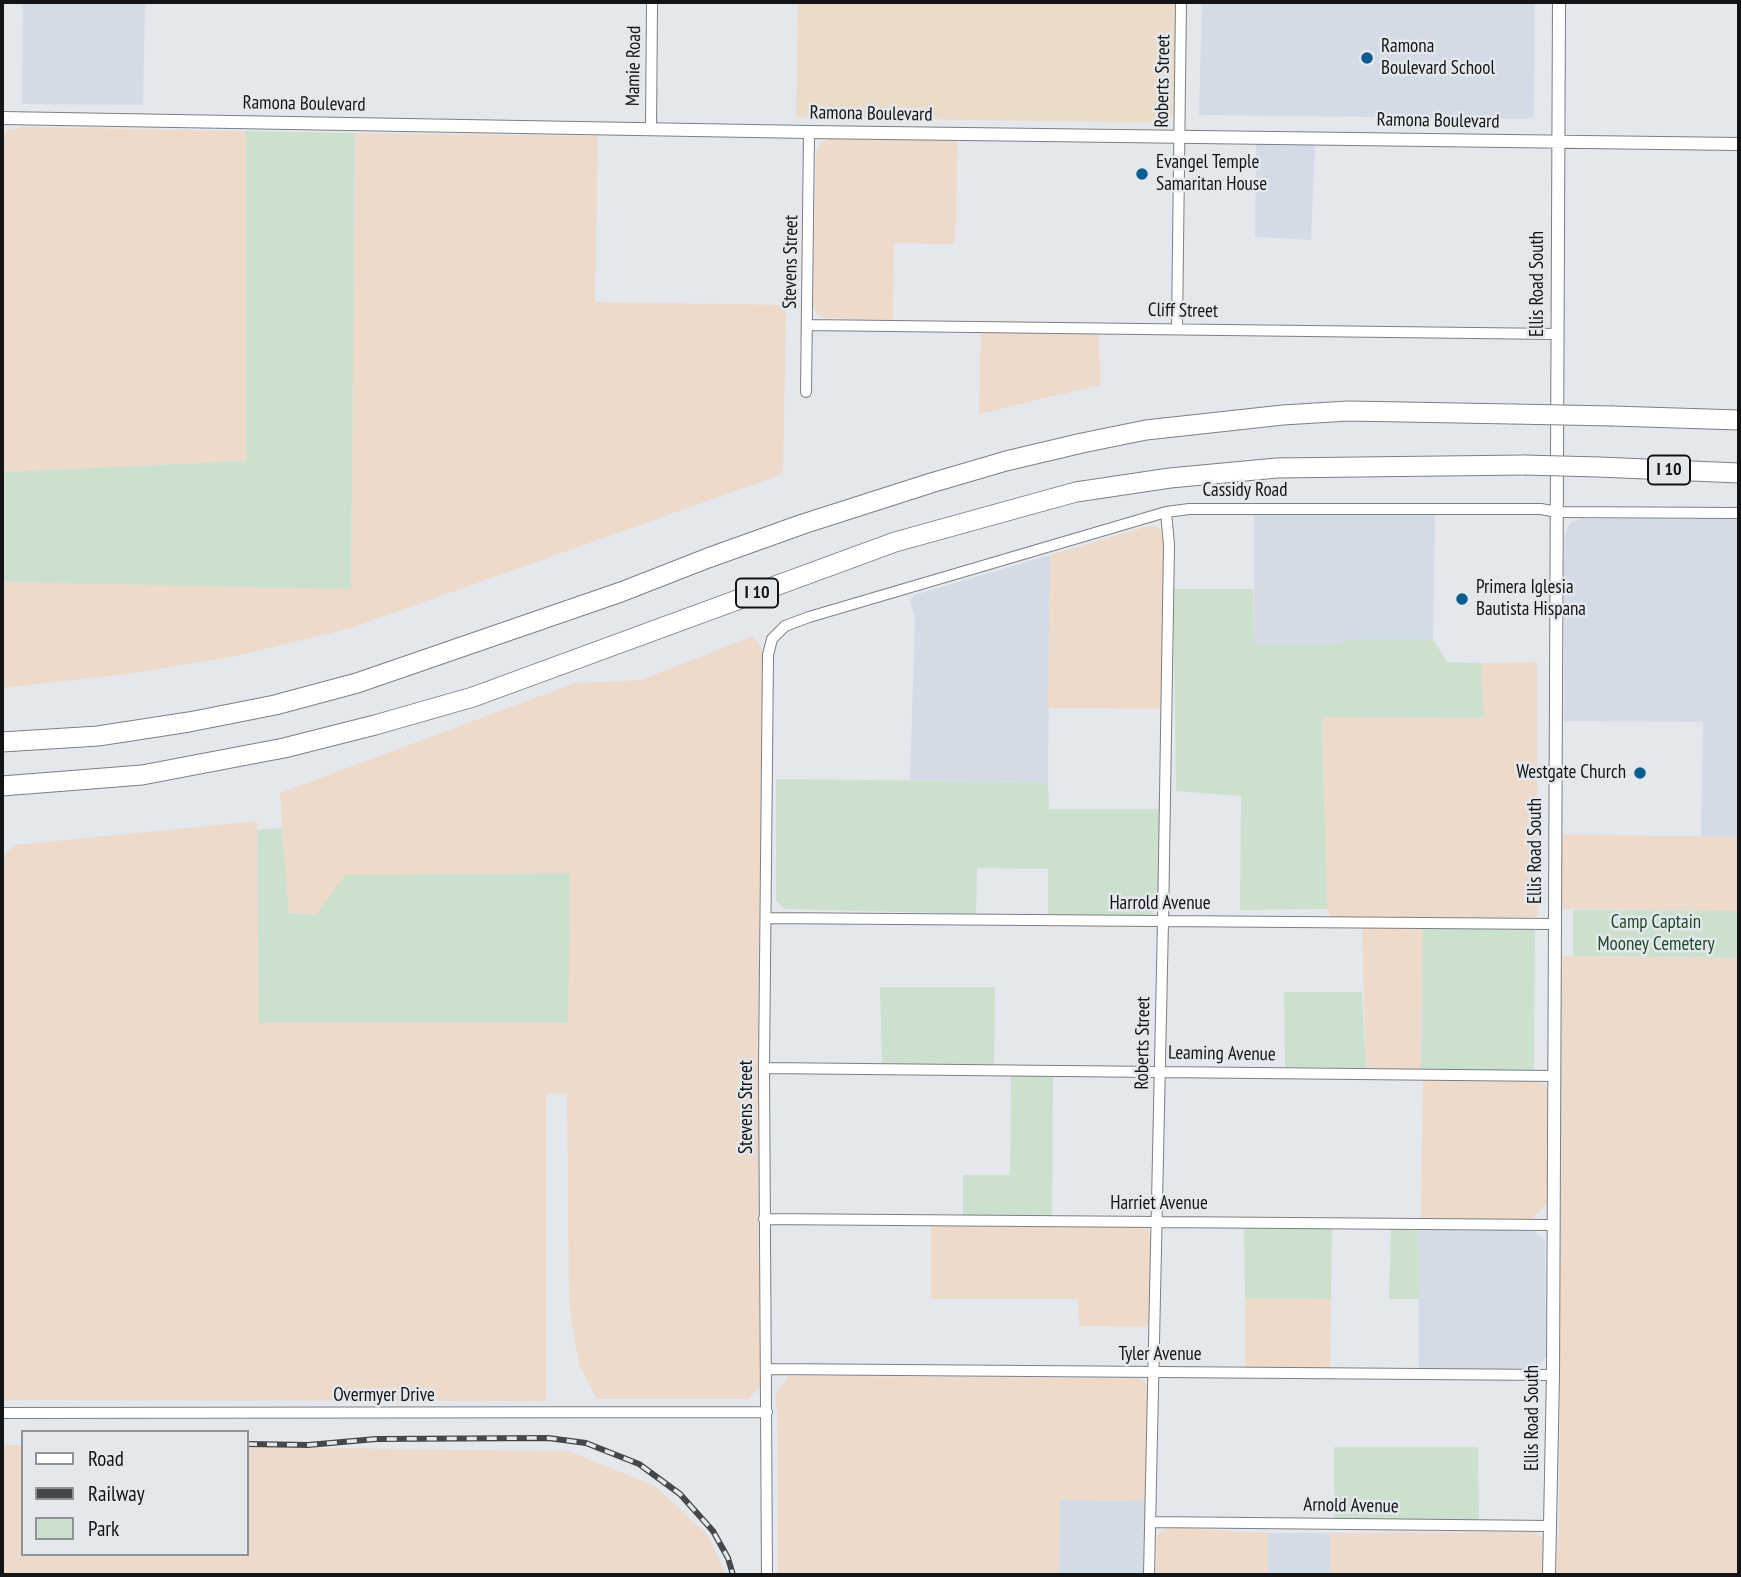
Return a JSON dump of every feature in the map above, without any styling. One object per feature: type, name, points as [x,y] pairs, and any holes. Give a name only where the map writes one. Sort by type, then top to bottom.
[{"type":"highway","points":[[2,742],[98,736],[189,722],[275,705],[357,683],[608,597],[803,524],[944,479],[1082,443],[1146,430],[1348,411],[1739,420]]},
{"type":"highway","name":"I 10","points":[[2,786],[142,775],[284,748],[375,725],[473,697],[895,542],[1076,492],[1170,478],[1277,468],[1524,465],[1739,473]]},
{"type":"street","name":"Mamie Road","points":[[651,130],[652,2]]},
{"type":"street","name":"Roberts Street","points":[[1177,328],[1181,2]]},
{"type":"street","name":"Ellis Road South","points":[[1549,1575],[1553,1375],[1559,2]]},
{"type":"street","name":"Ramona Boulevard","points":[[2,118],[1180,138],[1739,144]]},
{"type":"street","name":"Stevens Street","points":[[806,392],[810,132]]},
{"type":"street","name":"Cliff Street","points":[[808,325],[1557,334]]},
{"type":"street","name":"Cassidy Road","points":[[772,639],[785,626],[808,617],[1166,512],[1208,507],[1739,513]]},
{"type":"street","name":"Roberts Street","points":[[1149,1575],[1163,922],[1169,545],[1166,512]]},
{"type":"street","name":"Stevens Street","points":[[767,1575],[764,1068],[768,656],[772,639]]},
{"type":"street","name":"Harrold Avenue","points":[[766,918],[1555,924]]},
{"type":"street","name":"Leaming Avenue","points":[[764,1068],[1554,1076]]},
{"type":"street","name":"Harriet Avenue","points":[[764,1219],[1553,1225]]},
{"type":"street","name":"Tyler Avenue","points":[[767,1369],[1553,1375]]},
{"type":"street","name":"Overmyer Drive","points":[[2,1413],[767,1412]]},
{"type":"street","name":"Arnold Avenue","points":[[1150,1522],[1552,1526]]},
{"type":"shaded area","points":[[23,2],[145,2],[143,105],[22,104]]},
{"type":"shaded area","points":[[798,2],[1176,2],[1174,116],[1159,123],[796,117]]},
{"type":"shaded area","name":"Ramona Boulevard School","points":[[1202,2],[1535,2],[1534,117],[1199,115]]},
{"type":"shaded area","points":[[23,127],[246,131],[246,461],[2,472],[2,139],[7,130]]},
{"type":"shaded area","points":[[355,133],[598,136],[595,302],[786,305],[783,474],[351,628],[237,656],[127,674],[2,688],[2,582],[351,588]]},
{"type":"shaded area","points":[[833,137],[958,139],[955,244],[894,243],[893,320],[824,318],[816,313],[813,305],[816,153],[822,142]]},
{"type":"shaded area","points":[[1256,144],[1315,145],[1311,240],[1255,237]]},
{"type":"shaded area","points":[[981,332],[1099,332],[1100,385],[979,414]]},
{"type":"shaded area","points":[[1254,513],[1435,514],[1433,639],[1350,639],[1329,645],[1254,645]]},
{"type":"shaded area","points":[[1580,519],[1739,519],[1739,837],[1701,837],[1703,722],[1564,721],[1564,536],[1570,523]]},
{"type":"shaded area","points":[[1155,526],[1163,533],[1165,540],[1161,709],[1048,708],[1050,555]]},
{"type":"shaded area","points":[[1050,555],[1048,782],[910,780],[915,617],[910,602],[914,595]]},
{"type":"shaded area","points":[[753,636],[762,649],[759,973],[760,1386],[748,1399],[597,1399],[579,1365],[569,1304],[567,1093],[546,1094],[546,1401],[4,1400],[2,861],[5,854],[15,845],[257,821],[259,1023],[567,1023],[570,900],[316,916],[288,912],[280,793],[575,683],[641,680]]},
{"type":"shaded area","points":[[1537,662],[1538,917],[1331,918],[1327,909],[1322,717],[1483,718],[1481,663]]},
{"type":"shaded area","points":[[1562,834],[1739,837],[1739,911],[1561,909]]},
{"type":"shaded area","points":[[1362,928],[1423,928],[1421,1070],[1366,1068]]},
{"type":"shaded area","points":[[1561,956],[1739,958],[1739,1575],[1556,1575],[1559,1525]]},
{"type":"shaded area","points":[[1423,1079],[1538,1081],[1547,1087],[1547,1205],[1530,1219],[1421,1219]]},
{"type":"shaded area","points":[[931,1226],[1148,1228],[1151,1239],[1149,1327],[1079,1326],[1078,1299],[931,1299]]},
{"type":"shaded area","points":[[1481,1228],[1534,1231],[1545,1241],[1546,1357],[1540,1364],[1526,1370],[1419,1370],[1418,1230]]},
{"type":"shaded area","points":[[1245,1298],[1331,1299],[1330,1370],[1245,1369]]},
{"type":"shaded area","points":[[789,1376],[1139,1378],[1149,1389],[1145,1501],[1060,1500],[1059,1575],[778,1575],[776,1393]]},
{"type":"shaded area","points":[[2,1445],[21,1445],[21,1556],[248,1556],[248,1447],[568,1451],[655,1486],[708,1535],[726,1575],[2,1575]]},
{"type":"shaded area","points":[[1060,1500],[1145,1501],[1144,1575],[1059,1575]]},
{"type":"shaded area","points":[[1169,1527],[1268,1533],[1268,1575],[1156,1575],[1157,1535]]},
{"type":"shaded area","points":[[1536,1532],[1544,1539],[1542,1575],[1330,1575],[1330,1533]]},
{"type":"shaded area","points":[[1268,1533],[1330,1533],[1330,1575],[1268,1575]]},
{"type":"green space","points":[[246,131],[355,133],[351,589],[2,582],[2,472],[246,461]]},
{"type":"green space","points":[[1173,589],[1253,589],[1254,645],[1329,645],[1350,639],[1433,639],[1447,662],[1481,663],[1484,718],[1322,717],[1327,909],[1240,910],[1241,796],[1176,791]]},
{"type":"green space","points":[[776,779],[1048,782],[1049,809],[1159,809],[1160,907],[1147,917],[1048,914],[1048,869],[977,868],[976,914],[785,909],[776,901]]},
{"type":"green space","points":[[282,828],[289,913],[316,915],[345,875],[569,873],[568,1023],[259,1023],[257,830]]},
{"type":"green space","name":"Camp Captain Mooney Cemetery","points":[[1573,910],[1739,911],[1739,958],[1573,956]]},
{"type":"green space","points":[[1423,928],[1535,929],[1534,1071],[1421,1070]]},
{"type":"green space","points":[[880,987],[995,987],[994,1065],[882,1064]]},
{"type":"green space","points":[[1284,992],[1362,992],[1366,1068],[1285,1067]]},
{"type":"green space","points":[[1011,1076],[1053,1076],[1052,1217],[963,1215],[963,1175],[1010,1175]]},
{"type":"green space","points":[[1244,1227],[1332,1227],[1331,1299],[1245,1298]]},
{"type":"green space","points":[[1391,1229],[1418,1230],[1419,1299],[1389,1299]]},
{"type":"green space","points":[[1334,1447],[1478,1447],[1479,1520],[1334,1519]]},
{"type":"railway","points":[[248,1444],[308,1445],[376,1439],[548,1438],[586,1443],[639,1464],[680,1494],[713,1531],[728,1558],[733,1575]]},
{"type":"place","name":"Ramona Boulevard School","points":[[1367,58]]},
{"type":"place","name":"Evangel Temple Samaritan House","points":[[1142,174]]},
{"type":"place","name":"Primera Iglesia Bautista Hispana","points":[[1462,599]]},
{"type":"place","name":"Westgate Church","points":[[1640,773]]}]
